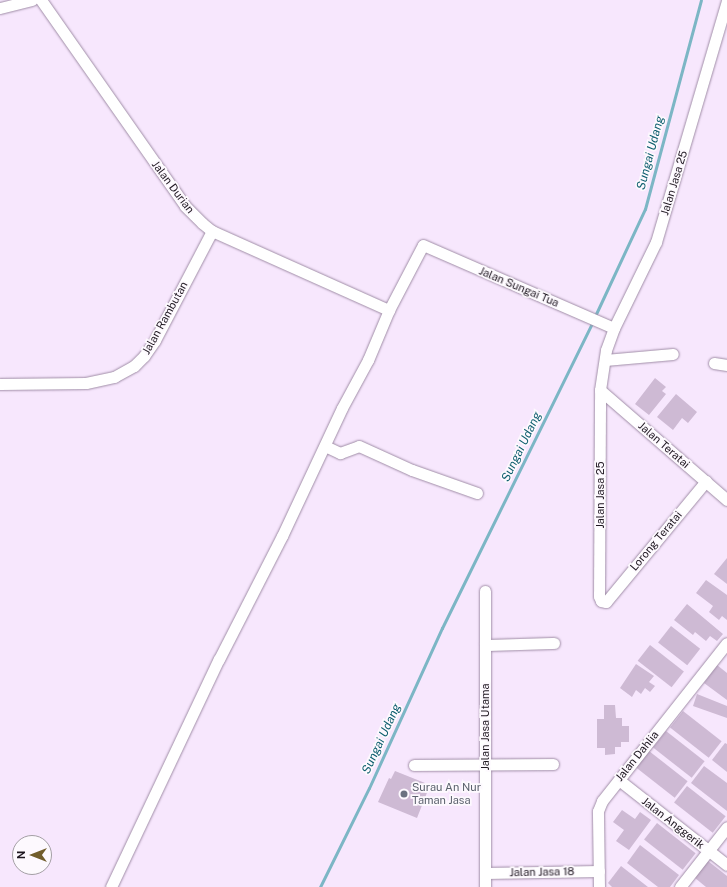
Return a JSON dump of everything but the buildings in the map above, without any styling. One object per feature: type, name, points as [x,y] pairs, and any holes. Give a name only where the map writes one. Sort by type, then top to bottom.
[{"type":"street","points":[[0,8],[32,0]]},
{"type":"street","name":"Jalan Durian","points":[[41,0],[185,206],[212,231],[389,310]]},
{"type":"street","name":"Jalan Jasa 25","points":[[606,602],[601,601],[599,596],[600,390],[606,350],[614,328],[656,242],[726,0]]},
{"type":"street","name":"Jalan Rambutan","points":[[0,384],[86,382],[114,377],[134,366],[144,356],[155,340],[212,231]]},
{"type":"street","name":"Jalan Sungai Tua","points":[[389,310],[424,244],[614,328]]},
{"type":"street","points":[[111,887],[218,658],[278,544],[368,360],[389,310]]},
{"type":"street","points":[[605,360],[673,354]]},
{"type":"street","points":[[714,363],[727,365]]},
{"type":"street","name":"Jalan Teratai","points":[[600,390],[727,500]]},
{"type":"street","points":[[325,446],[340,453],[359,446],[412,470],[477,493]]},
{"type":"street","name":"Lorong Teratai","points":[[606,602],[706,481]]},
{"type":"street","name":"Jalan Jasa Utama","points":[[486,591],[486,887]]},
{"type":"street","points":[[486,645],[554,643]]},
{"type":"street","name":"Jalan Dahlia","points":[[599,887],[598,811],[602,801],[727,643]]},
{"type":"street","points":[[414,765],[486,766],[553,764]]},
{"type":"street","name":"Jalan Anggerik","points":[[618,780],[727,865]]},
{"type":"street","points":[[680,887],[727,827]]},
{"type":"street","name":"Jalan Jasa 18","points":[[486,873],[599,871]]},
{"type":"waterway","name":"Sungai Udang","points":[[595,316],[645,209],[701,0]]},
{"type":"waterway","name":"Sungai Udang","points":[[320,887],[369,788],[442,628],[593,321]]},
{"type":"place","name":"Surau An Nur Taman Jasa","points":[[404,794]]}]
